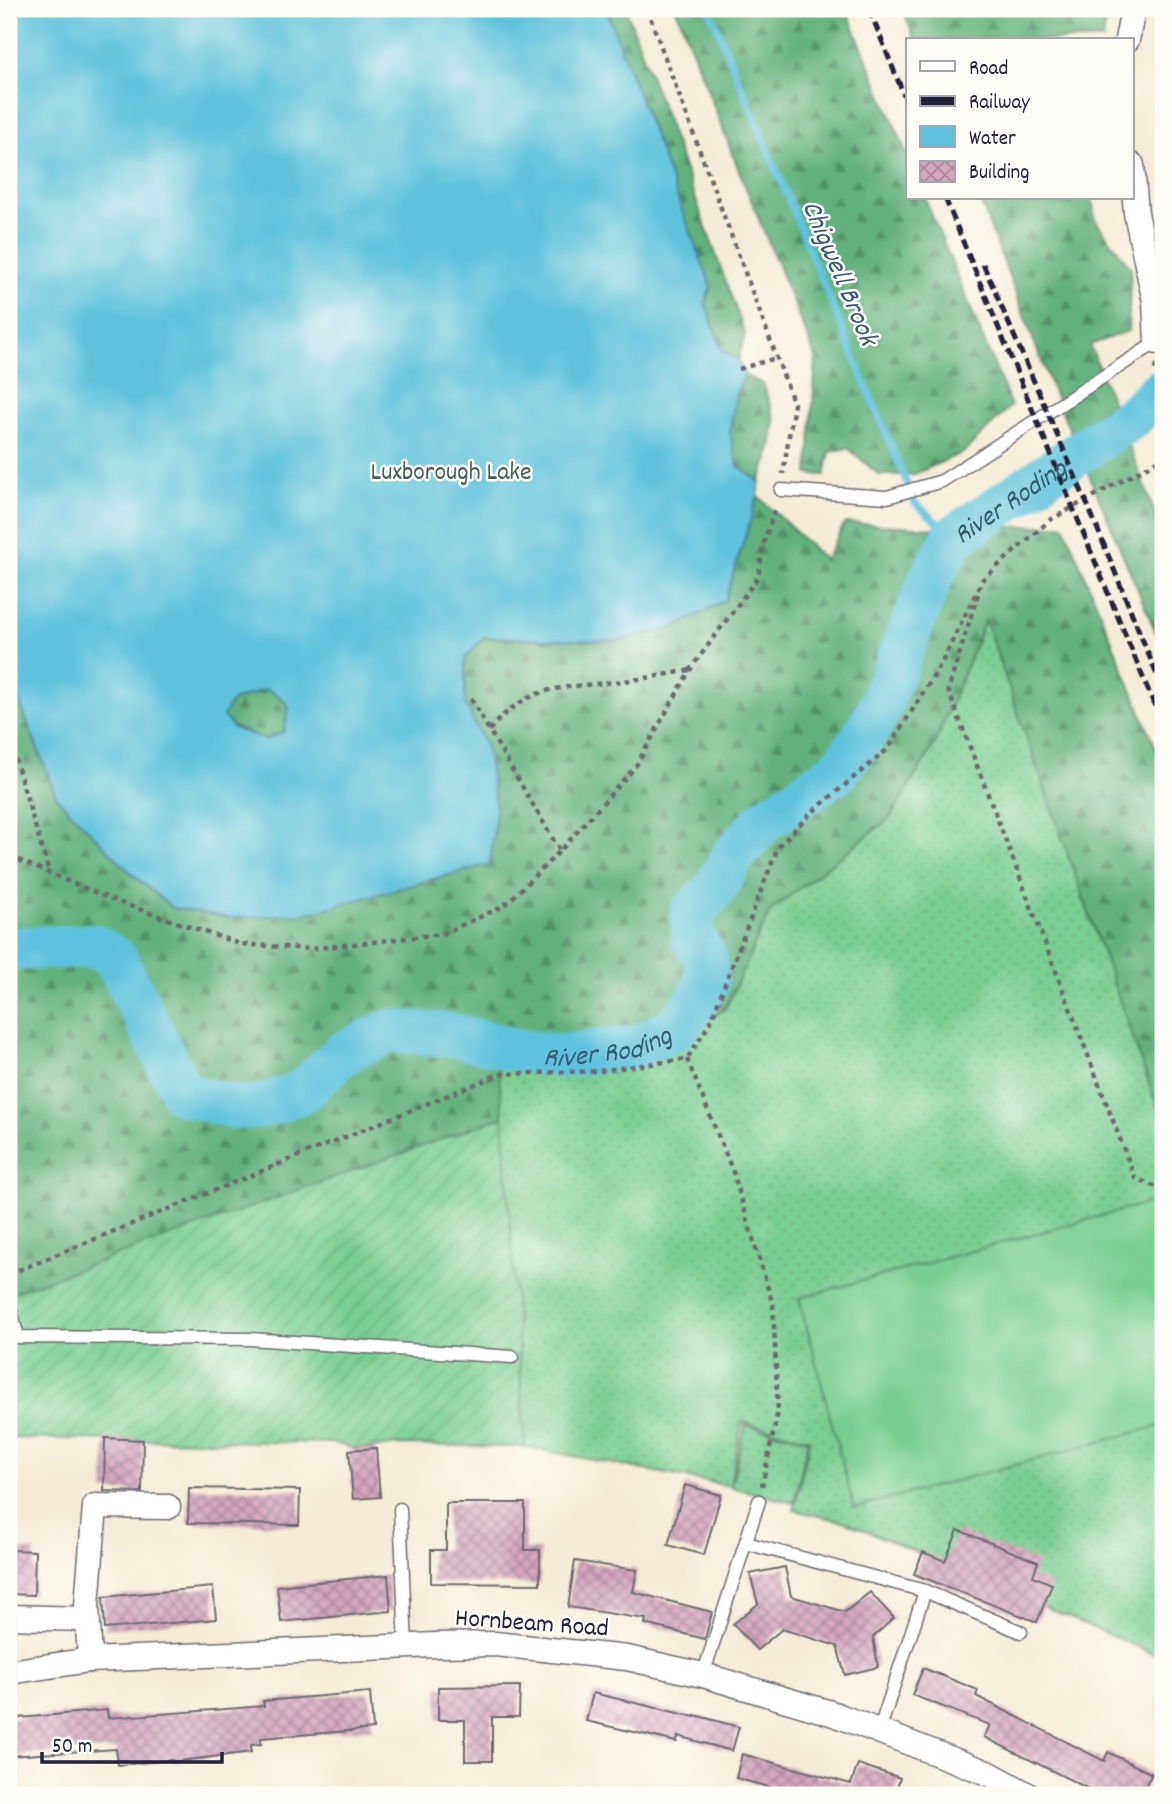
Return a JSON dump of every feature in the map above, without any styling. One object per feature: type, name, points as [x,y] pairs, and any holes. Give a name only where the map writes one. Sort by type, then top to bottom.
[{"type":"street","points":[[1127,38],[1133,9]]},
{"type":"street","points":[[1134,189],[1136,213],[1155,302],[1156,359]]},
{"type":"street","points":[[90,1660],[87,1619],[95,1506],[168,1507]]},
{"type":"street","points":[[9,1617],[87,1619]]},
{"type":"street","name":"Hornbeam Road","points":[[9,1672],[90,1660],[406,1646],[495,1644],[627,1658],[704,1675],[834,1714],[990,1774],[1028,1795]]},
{"type":"lane","points":[[781,490],[887,497],[942,481],[1156,359]]},
{"type":"lane","points":[[9,1303],[18,1337],[250,1339],[512,1357]]},
{"type":"lane","points":[[704,1675],[759,1502]]},
{"type":"lane","points":[[400,1509],[406,1646]]},
{"type":"lane","points":[[746,1543],[925,1591],[1021,1632]]},
{"type":"lane","points":[[879,1731],[925,1591]]},
{"type":"path","points":[[9,856],[115,901],[240,944],[310,949],[442,934],[504,906],[560,851],[636,766],[690,670],[758,577],[764,542],[781,490],[794,404],[647,9]]},
{"type":"path","points":[[738,369],[776,358]]},
{"type":"path","points":[[1156,359],[1163,372]]},
{"type":"path","points":[[1156,359],[1163,387]]},
{"type":"path","points":[[9,1274],[500,1074],[598,1072],[687,1059],[710,1023],[778,847],[810,814],[888,749],[940,666],[983,579],[1050,520],[1163,458]]},
{"type":"path","points":[[983,579],[948,690],[1135,1178],[1163,1191]]},
{"type":"path","points":[[489,730],[528,697],[554,687],[643,679],[690,670]]},
{"type":"path","points":[[471,699],[560,851]]},
{"type":"path","points":[[9,739],[49,873]]},
{"type":"path","points":[[687,1059],[733,1172],[773,1305],[778,1411],[759,1502]]},
{"type":"green space","points":[[606,9],[626,9],[745,334],[738,360],[722,350],[705,302],[711,286]]},
{"type":"green space","points":[[676,9],[846,9],[906,152],[906,200],[926,200],[1011,406],[964,452],[913,475],[879,475],[848,448],[830,452],[825,475],[808,474],[816,358]]},
{"type":"green space","points":[[903,9],[1107,9],[1103,38],[914,38]]},
{"type":"green space","points":[[980,200],[1092,200],[1095,220],[1131,268],[1128,331],[1090,345],[1163,534],[1163,649],[1052,388]]},
{"type":"green space","points":[[745,376],[763,384],[775,421],[771,448],[760,482],[737,466],[730,432],[736,393]]},
{"type":"green space","points":[[758,496],[825,560],[845,523],[950,529],[1064,525],[1163,765],[1163,1123],[985,620],[935,743],[890,818],[770,911],[725,1009],[666,1048],[498,1063],[503,1117],[9,1294],[9,675],[20,700],[130,872],[172,907],[231,918],[490,864],[496,809],[487,750],[465,704],[465,658],[484,637],[614,641],[674,628],[725,600]]},
{"type":"green space","points":[[985,619],[1163,1123],[1163,1658],[846,1522],[794,1510],[810,1439],[742,1422],[730,1486],[525,1447],[498,1063],[666,1048],[725,1009],[770,911],[890,818],[935,743]]},
{"type":"green space","points":[[266,689],[280,696],[289,707],[284,732],[265,740],[233,727],[222,716],[232,701]]},
{"type":"green space","points":[[503,1117],[525,1447],[399,1445],[357,1449],[332,1443],[9,1438],[9,1294]]},
{"type":"green space","points":[[1163,1199],[1163,1425],[854,1508],[799,1298]]},
{"type":"green space","points":[[745,1425],[808,1440],[794,1503],[731,1487]]},
{"type":"water","name":"Luxborough Lake","points":[[9,9],[606,9],[711,286],[705,302],[722,350],[738,360],[745,376],[736,393],[730,432],[738,466],[760,482],[725,600],[674,628],[614,641],[484,637],[465,658],[465,704],[487,750],[496,809],[490,864],[305,914],[231,918],[172,908],[130,872],[57,798],[9,675]],"holes":[[[266,689],[280,696],[289,707],[284,732],[265,740],[233,728],[223,716],[232,701]]]},
{"type":"building","points":[[105,1438],[143,1440],[142,1492],[104,1491]]},
{"type":"building","points":[[376,1448],[380,1497],[353,1499],[349,1450]]},
{"type":"building","points":[[685,1485],[721,1495],[704,1555],[668,1545]]},
{"type":"building","points":[[189,1488],[300,1490],[299,1525],[188,1523]]},
{"type":"building","points":[[446,1503],[525,1503],[525,1550],[540,1550],[540,1584],[431,1583],[431,1550],[446,1550]]},
{"type":"building","points":[[958,1530],[1038,1562],[1033,1576],[1052,1584],[1037,1622],[914,1574],[923,1552],[945,1561]]},
{"type":"building","points":[[12,1550],[35,1551],[34,1595],[9,1594],[9,1557],[12,1557]]},
{"type":"building","points":[[575,1561],[637,1570],[633,1592],[712,1612],[705,1639],[645,1624],[646,1619],[568,1607]]},
{"type":"building","points":[[785,1567],[791,1596],[845,1612],[870,1592],[894,1618],[873,1637],[878,1667],[845,1675],[837,1646],[782,1629],[757,1650],[733,1624],[758,1604],[750,1574]]},
{"type":"building","points":[[388,1575],[391,1611],[281,1622],[277,1586]]},
{"type":"building","points":[[213,1587],[216,1619],[105,1629],[103,1597]]},
{"type":"building","points":[[923,1668],[978,1690],[976,1696],[1104,1761],[1108,1752],[1152,1774],[1140,1795],[1101,1795],[984,1737],[990,1725],[912,1695]]},
{"type":"building","points":[[520,1686],[519,1717],[492,1717],[492,1761],[465,1761],[465,1720],[438,1720],[438,1687]]},
{"type":"building","points":[[370,1692],[373,1729],[261,1738],[261,1744],[251,1745],[251,1752],[172,1762],[118,1765],[116,1749],[9,1756],[9,1719],[107,1710],[108,1718],[264,1706],[263,1701]]},
{"type":"building","points":[[593,1693],[739,1727],[732,1751],[678,1736],[677,1742],[586,1721]]},
{"type":"building","points":[[742,1754],[851,1784],[858,1764],[900,1778],[895,1795],[798,1795],[736,1778]]},
{"type":"waterway","name":"Chigwell Brook","points":[[709,9],[915,503],[954,537]]},
{"type":"waterway","name":"River Roding","points":[[9,949],[95,946],[116,959],[183,1094],[237,1108],[261,1107],[302,1092],[345,1052],[389,1031],[453,1035],[525,1052],[562,1056],[637,1047],[676,1028],[707,983],[706,958],[693,938],[692,912],[714,890],[734,855],[764,821],[838,771],[861,740],[878,711],[931,578],[954,537],[1132,417],[1163,390]]},
{"type":"railway","points":[[869,9],[906,100]]},
{"type":"railway","points":[[946,200],[1163,726]]},
{"type":"railway","points":[[983,264],[1091,513],[1163,690]]}]
